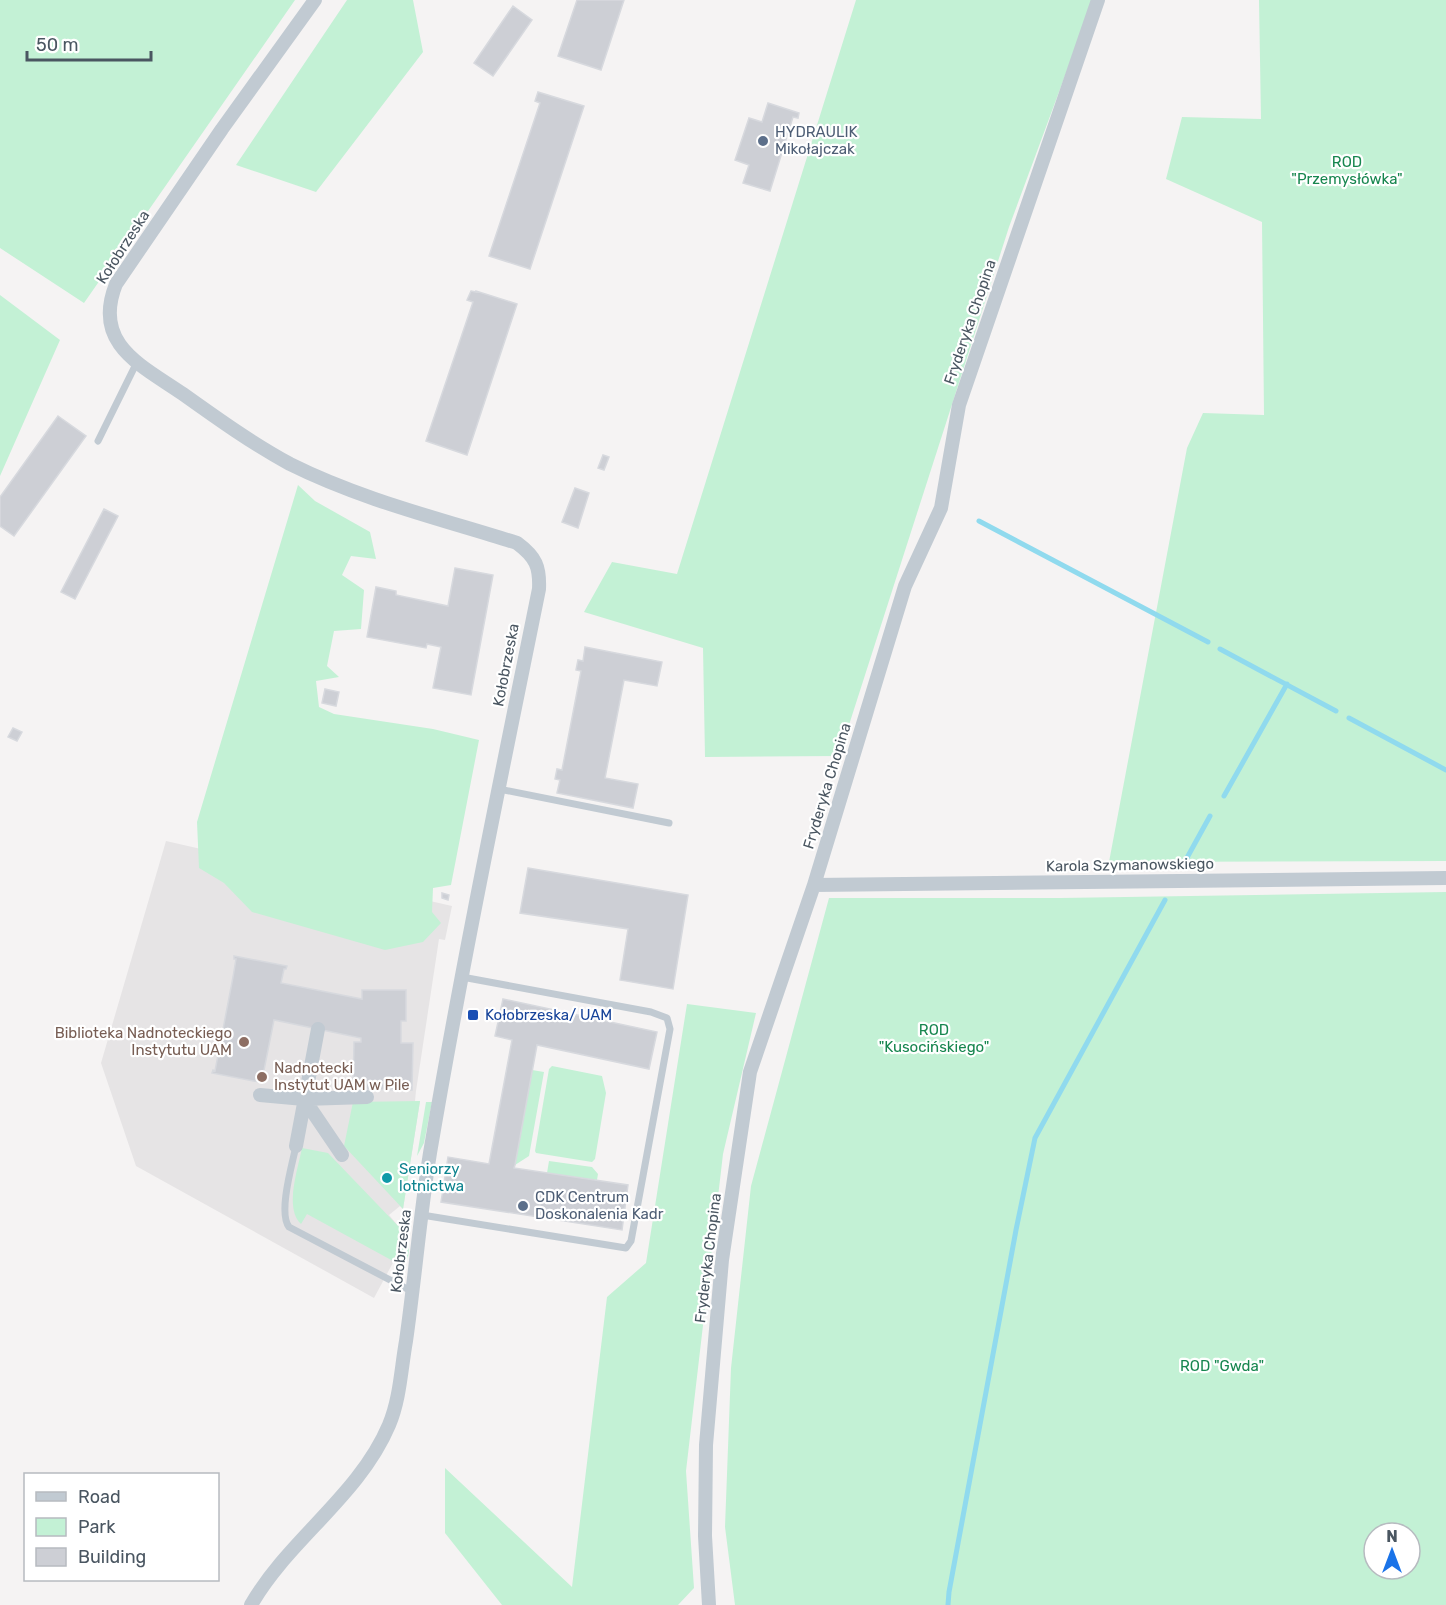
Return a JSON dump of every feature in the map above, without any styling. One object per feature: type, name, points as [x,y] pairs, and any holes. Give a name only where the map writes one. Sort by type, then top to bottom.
[{"type":"street","name":"Kołobrzeska","points":[[251,1605],[260,1589],[280,1564],[366,1465],[382,1440],[396,1402],[413,1292],[430,1154],[539,575],[529,552],[518,543],[353,492],[289,463],[225,423],[137,362],[115,339],[109,316],[111,298],[116,284],[222,129],[315,0]]},
{"type":"street","name":"Fryderyka Chopina","points":[[708,1605],[705,1536],[706,1445],[722,1260],[750,1072],[814,885],[905,586],[941,508],[959,405],[1098,0]]},
{"type":"street","name":"Karola Szymanowskiego","points":[[814,885],[1446,878]]},
{"type":"street","points":[[296,1146],[318,1029]]},
{"type":"street","points":[[260,1095],[304,1099],[367,1097]]},
{"type":"street","points":[[304,1099],[342,1155]]},
{"type":"lane","points":[[98,441],[137,362]]},
{"type":"lane","points":[[499,789],[669,823]]},
{"type":"lane","points":[[422,1215],[626,1248],[631,1241],[670,1029],[667,1018],[651,1012],[462,977]]},
{"type":"lane","points":[[296,1146],[285,1204],[284,1218],[289,1227],[413,1292]]},
{"type":"shaded area","name":"Nadnotecki Instytut UAM w Pile","points":[[166,841],[452,906],[445,940],[439,939],[416,1091],[415,1101],[420,1101],[403,1209],[400,1206],[389,1215],[400,1228],[396,1257],[374,1298],[136,1166],[101,1063]]},
{"type":"green space","points":[[0,0],[295,0],[84,303],[0,248]]},
{"type":"green space","points":[[347,0],[413,0],[423,52],[316,192],[236,165]]},
{"type":"green space","points":[[856,0],[1093,0],[1009,227],[839,756],[705,757],[703,648],[584,612],[612,562],[677,574]]},
{"type":"green space","name":"ROD \"Przemysłówka\"","points":[[1259,0],[1446,0],[1446,861],[1109,862],[1187,448],[1203,413],[1264,415],[1262,222],[1166,179],[1182,117],[1261,119]]},
{"type":"green space","points":[[0,295],[60,340],[0,476]]},
{"type":"green space","points":[[298,485],[315,501],[370,532],[376,559],[351,556],[342,575],[364,590],[361,629],[334,631],[327,666],[339,677],[316,681],[319,707],[334,714],[433,729],[479,740],[451,885],[433,888],[432,912],[441,923],[423,942],[385,950],[252,912],[224,883],[199,868],[197,822]]},
{"type":"green space","name":"ROD \"Gwda\"","points":[[1446,892],[1446,1605],[735,1605],[725,1527],[731,1368],[751,1186],[829,898],[1060,898]]},
{"type":"green space","points":[[687,1004],[756,1013],[723,1154],[686,1471],[694,1588],[678,1605],[502,1605],[445,1533],[445,1468],[572,1587],[607,1297],[646,1263]]},
{"type":"green space","points":[[552,1066],[602,1076],[606,1093],[595,1159],[592,1162],[535,1151],[549,1069]]},
{"type":"green space","points":[[532,1070],[544,1072],[529,1156],[515,1165]]},
{"type":"green space","points":[[420,1101],[403,1209],[344,1146],[353,1102]]},
{"type":"green space","points":[[426,1102],[432,1102],[424,1143],[417,1156]]},
{"type":"green space","points":[[302,1148],[328,1153],[400,1228],[396,1257],[393,1261],[307,1214],[301,1224],[293,1208],[293,1198]]},
{"type":"green space","points":[[549,1161],[592,1167],[598,1174],[597,1180],[547,1173]]},
{"type":"green space","points":[[404,1232],[409,1248],[405,1265],[398,1273]]},
{"type":"building","points":[[577,0],[624,0],[601,70],[558,56]]},
{"type":"building","points":[[513,6],[532,20],[493,76],[474,63]]},
{"type":"building","points":[[538,92],[584,106],[530,269],[489,256],[540,103],[535,101]]},
{"type":"building","name":"HYDRAULIK Mikołajczak","points":[[768,103],[799,113],[798,118],[793,117],[770,191],[743,183],[749,165],[735,160],[749,118],[762,122]]},
{"type":"building","points":[[471,291],[517,304],[467,455],[426,441],[473,302],[467,300]]},
{"type":"building","points":[[58,416],[86,436],[14,536],[0,526],[0,497]]},
{"type":"building","points":[[603,455],[609,457],[604,470],[598,468]]},
{"type":"building","points":[[575,488],[589,493],[578,528],[562,522]]},
{"type":"building","points":[[104,509],[118,516],[75,599],[61,592]]},
{"type":"building","points":[[455,568],[493,575],[471,695],[433,688],[441,647],[427,644],[426,648],[367,637],[376,587],[396,591],[396,595],[448,606]]},
{"type":"building","points":[[585,647],[662,662],[657,686],[624,680],[605,778],[638,784],[633,808],[557,793],[560,780],[555,779],[557,769],[562,770],[581,671],[576,670],[578,660],[583,661]]},
{"type":"building","points":[[325,689],[339,692],[336,706],[322,703]]},
{"type":"building","points":[[13,728],[22,732],[17,741],[8,737]]},
{"type":"building","points":[[528,868],[688,895],[673,989],[620,980],[628,929],[520,913]]},
{"type":"building","points":[[442,893],[449,895],[448,900],[442,898]]},
{"type":"building","points":[[234,956],[287,966],[284,969],[281,983],[362,999],[362,990],[406,990],[406,1021],[401,1021],[401,1043],[413,1043],[412,1090],[353,1089],[354,1042],[361,1042],[361,1038],[274,1020],[262,1080],[265,1080],[264,1083],[212,1073],[213,1070],[215,1071],[233,977],[236,959]]},
{"type":"building","points":[[503,999],[657,1032],[649,1069],[537,1045],[514,1168],[628,1185],[622,1230],[441,1202],[448,1157],[489,1164],[512,1040],[495,1036]]},
{"type":"waterway","points":[[979,521],[1208,642]]},
{"type":"waterway","points":[[1220,649],[1336,711]]},
{"type":"waterway","points":[[1224,796],[1287,684]]},
{"type":"waterway","points":[[1349,718],[1446,770]]},
{"type":"waterway","points":[[1183,865],[1210,816]]},
{"type":"waterway","points":[[948,1605],[1016,1230],[1035,1138],[1165,900]]},
{"type":"place","name":"HYDRAULIK Mikołajczak","points":[[763,141]]},
{"type":"place","name":"Kołobrzeska/ UAM","points":[[473,1015]]},
{"type":"place","name":"Biblioteka Nadnoteckiego Instytutu UAM","points":[[244,1042]]},
{"type":"place","name":"Nadnotecki Instytut UAM w Pile","points":[[262,1077]]},
{"type":"place","name":"Seniorzy lotnictwa","points":[[387,1178]]},
{"type":"place","name":"CDK Centrum Doskonalenia Kadr","points":[[523,1206]]},
{"type":"park label","name":"ROD \"Kusocińskiego\"","points":[[934,1038]]}]
